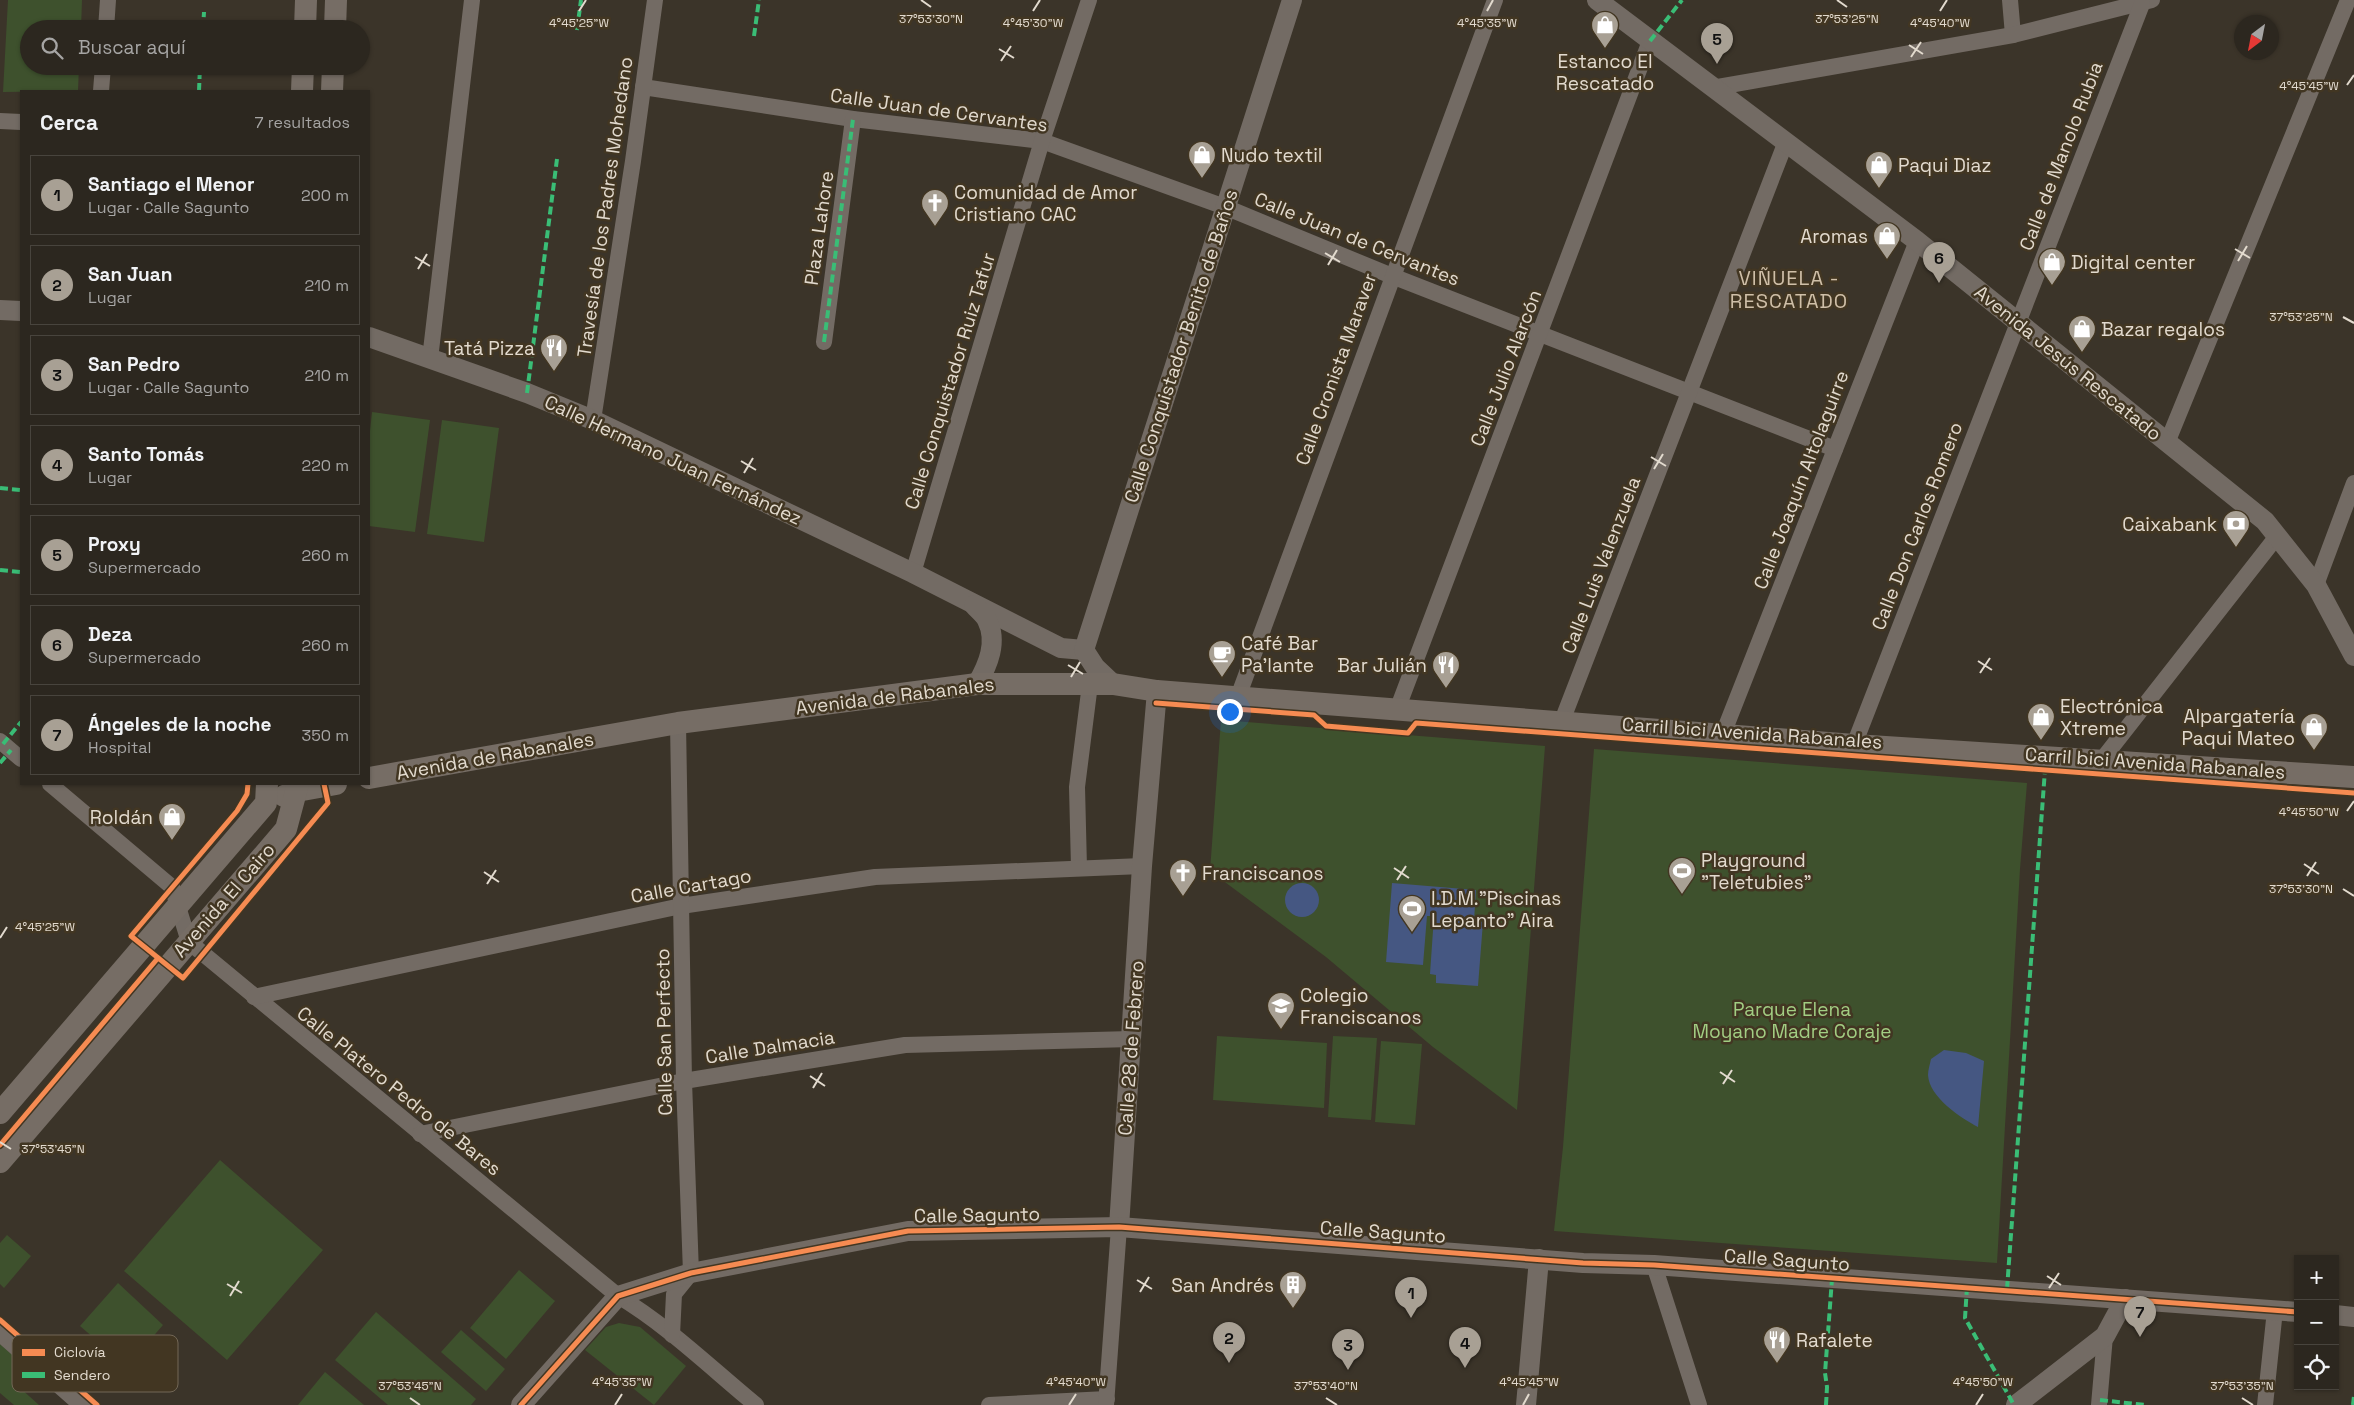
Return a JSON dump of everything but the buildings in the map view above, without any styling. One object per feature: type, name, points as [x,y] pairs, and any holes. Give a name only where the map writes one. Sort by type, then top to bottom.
[{"type":"main road","points":[[305,20],[306,0]]},
{"type":"main road","points":[[335,20],[336,0]]},
{"type":"main road","points":[[302,90],[303,75]]},
{"type":"main road","points":[[332,90],[333,75]]},
{"type":"main road","name":"Avenida de Rabanales","points":[[370,778],[678,724],[977,684],[1113,684],[1156,691],[1854,745],[2354,777]]},
{"type":"main road","points":[[298,787],[323,785]]},
{"type":"main road","name":"Avenida El Cairo","points":[[0,1112],[178,904],[266,793],[298,787],[286,829],[0,1162]]},
{"type":"street","points":[[107,20],[108,0]]},
{"type":"street","points":[[430,359],[472,0]]},
{"type":"street","name":"Travesía de los Padres Mohedano","points":[[593,420],[655,0]]},
{"type":"street","name":"Calle Conquistador Ruiz Tafur","points":[[913,573],[1042,142],[1089,0]]},
{"type":"street","name":"Calle Conquistador Benito de Baños","points":[[1084,650],[1292,0]]},
{"type":"street","name":"Calle Cronista Maraver","points":[[1238,697],[1495,0]]},
{"type":"street","name":"Avenida Jesús Rescatado","points":[[1597,0],[1917,242],[2265,521],[2316,585],[2354,656]]},
{"type":"street","points":[[2010,0],[2013,35]]},
{"type":"street","points":[[2167,443],[2348,0]]},
{"type":"street","points":[[1712,88],[2013,35],[2147,2]]},
{"type":"street","name":"Calle de Manolo Rubia","points":[[2018,322],[2147,2]]},
{"type":"street","name":"Calle Julio Alarcón","points":[[1397,710],[1541,334],[1650,41]]},
{"type":"street","points":[[101,90],[102,75]]},
{"type":"street","name":"Calle Juan de Cervantes","points":[[643,87],[853,119],[1042,142],[1225,207],[1392,276],[1835,449]]},
{"type":"street","name":"Plaza Lahore","points":[[824,342],[853,119]]},
{"type":"street","points":[[0,121],[20,122]]},
{"type":"street","name":"Calle Luis Valenzuela","points":[[1562,721],[1785,144]]},
{"type":"street","name":"Calle Joaquín Altolaguirre","points":[[1723,734],[1917,242]]},
{"type":"street","points":[[0,310],[20,311]]},
{"type":"street","name":"Calle Don Carlos Romero","points":[[1854,745],[2018,322]]},
{"type":"street","name":"Calle Hermano Juan Fernández","points":[[370,337],[527,393],[593,420],[971,601],[1061,648],[1084,650]]},
{"type":"street","points":[[2316,585],[2354,484]]},
{"type":"street","points":[[2101,761],[2278,535]]},
{"type":"street","name":"Calle Hermano Juan Fernández","points":[[971,601],[987,620],[991,641],[989,662],[977,684]]},
{"type":"street","points":[[1084,650],[1095,667],[1113,684]]},
{"type":"street","points":[[1079,868],[1077,787],[1090,684]]},
{"type":"street","name":"Calle 28 de Febrero","points":[[1106,1402],[1132,1038],[1142,866],[1156,691]]},
{"type":"street","name":"Calle San Perfecto","points":[[678,724],[684,1082],[691,1273]]},
{"type":"street","points":[[0,741],[20,758]]},
{"type":"street","points":[[51,785],[172,887],[189,942]]},
{"type":"street","name":"Calle Cartago","points":[[254,997],[681,906],[875,877],[1142,866]]},
{"type":"street","name":"Calle Platero Pedro de Bares","points":[[189,942],[618,1296],[638,1308],[756,1405]]},
{"type":"street","name":"Calle Dalmacia","points":[[420,1134],[684,1082],[904,1045],[1132,1038]]},
{"type":"street","name":"Calle Sagunto","points":[[618,1296],[691,1273],[908,1230],[1119,1227],[1539,1259],[1654,1265],[2294,1312]]},
{"type":"street","points":[[1526,1405],[1539,1259]]},
{"type":"street","points":[[1654,1265],[1699,1405]]},
{"type":"street","points":[[672,1335],[674,1294],[691,1273]]},
{"type":"street","points":[[521,1405],[618,1296]]},
{"type":"street","points":[[2099,1405],[2105,1336],[2125,1299]]},
{"type":"street","points":[[2265,1405],[2276,1310]]},
{"type":"street","points":[[2339,1315],[2354,1317]]},
{"type":"street","points":[[0,1331],[12,1342]]},
{"type":"street","points":[[2016,1405],[2105,1336]]},
{"type":"street","points":[[69,1392],[84,1405]]},
{"type":"street","points":[[989,1405],[1106,1402]]},
{"type":"green space","points":[[8,0],[82,0],[81,20],[20,20],[20,75],[79,75],[78,90],[20,90],[20,92],[3,92]]},
{"type":"green space","points":[[372,412],[430,420],[415,532],[370,526],[370,431]]},
{"type":"green space","points":[[442,420],[499,428],[484,542],[427,534]]},
{"type":"green space","name":"I.D.M.\"Piscinas Lepanto\" Aira","points":[[1221,720],[1545,746],[1517,1110],[1433,1047],[1326,957],[1210,871]]},
{"type":"green space","name":"Parque Elena Moyano Madre Coraje","points":[[1594,749],[2027,783],[2020,869],[1997,1263],[1554,1231],[1563,1147]]},
{"type":"green space","points":[[1217,1036],[1327,1043],[1324,1108],[1213,1100]]},
{"type":"green space","points":[[1333,1036],[1377,1038],[1371,1120],[1328,1117]]},
{"type":"green space","points":[[1381,1041],[1422,1044],[1415,1125],[1375,1122]]},
{"type":"green space","points":[[220,1160],[323,1250],[227,1360],[124,1271]]},
{"type":"green space","points":[[7,1235],[31,1256],[4,1288],[0,1284],[0,1243]]},
{"type":"green space","points":[[519,1270],[555,1301],[506,1359],[470,1328]]},
{"type":"green space","points":[[118,1283],[163,1325],[154,1335],[90,1335],[80,1326]]},
{"type":"green space","points":[[376,1312],[476,1399],[471,1405],[388,1405],[335,1360]]},
{"type":"green space","points":[[619,1323],[640,1327],[686,1366],[654,1405],[585,1350],[606,1327]]},
{"type":"green space","points":[[461,1330],[505,1369],[486,1391],[441,1352]]},
{"type":"green space","points":[[0,1344],[12,1354],[12,1392],[25,1392],[39,1405],[14,1405],[0,1393]]},
{"type":"green space","points":[[325,1372],[364,1405],[298,1405]]},
{"type":"water","points":[[1302,883],[1309,884],[1314,888],[1318,893],[1318,907],[1314,912],[1309,916],[1302,917],[1295,916],[1290,912],[1286,907],[1285,900],[1286,893],[1290,888],[1295,884]]},
{"type":"water","points":[[1392,883],[1476,890],[1474,921],[1483,922],[1478,986],[1436,983],[1436,975],[1430,974],[1434,916],[1427,916],[1423,965],[1386,962]]},
{"type":"water","points":[[1944,1050],[1966,1053],[1984,1061],[1978,1127],[1947,1106],[1934,1091],[1930,1083],[1928,1073],[1931,1059]]},
{"type":"marked path","points":[[577,30],[581,0]]},
{"type":"marked path","points":[[754,36],[759,0]]},
{"type":"marked path","points":[[1650,41],[1682,0]]},
{"type":"marked path","points":[[204,12],[204,20]]},
{"type":"marked path","points":[[199,90],[200,75]]},
{"type":"marked path","points":[[824,342],[853,119]]},
{"type":"marked path","points":[[527,393],[557,159]]},
{"type":"marked path","points":[[0,488],[20,490]]},
{"type":"marked path","points":[[0,570],[20,572]]},
{"type":"marked path","points":[[3,744],[20,723]]},
{"type":"marked path","points":[[0,763],[11,750]]},
{"type":"marked path","points":[[2007,1289],[2046,756]]},
{"type":"marked path","points":[[1826,1405],[1827,1387],[1825,1373],[1832,1279]]},
{"type":"marked path","points":[[1967,1287],[1965,1318],[2014,1405]]},
{"type":"marked path","points":[[2353,1405],[2354,1396]]},
{"type":"marked path","points":[[2100,1400],[2145,1405]]},
{"type":"cycle path","name":"Carril bici Avenida Rabanales","points":[[1156,703],[1314,715],[1326,726],[1408,733],[1416,723],[2354,793]]},
{"type":"cycle path","points":[[248,785],[247,794],[237,811],[131,936],[183,978],[328,803],[324,785]]},
{"type":"cycle path","points":[[0,1145],[158,958]]},
{"type":"cycle path","points":[[521,1405],[618,1296],[691,1273],[908,1231],[1119,1227],[1583,1263],[1654,1265],[2294,1312]]},
{"type":"cycle path","points":[[0,1320],[17,1335]]},
{"type":"cycle path","points":[[82,1392],[97,1405]]},
{"type":"place","name":"Estanco El Rescatado","points":[[1605,49]]},
{"type":"place","name":"Proxy","points":[[1717,64]]},
{"type":"place","name":"Nudo textil","points":[[1202,179]]},
{"type":"place","name":"Paqui Diaz","points":[[1879,189]]},
{"type":"place","name":"Comunidad de Amor Cristiano CAC","points":[[935,227]]},
{"type":"place","name":"Aromas","points":[[1887,260]]},
{"type":"place","name":"Deza","points":[[1939,283]]},
{"type":"place","name":"Digital center","points":[[2052,286]]},
{"type":"place","name":"Bazar regalos","points":[[2082,353]]},
{"type":"place","name":"Tatá Pizza","points":[[554,372]]},
{"type":"place","name":"Caixabank","points":[[2236,548]]},
{"type":"place","name":"Café Bar Pa'lante","points":[[1222,678]]},
{"type":"place","name":"Bar Julián","points":[[1446,689]]},
{"type":"place","name":"Electrónica Xtreme","points":[[2041,741]]},
{"type":"place","name":"Alpargatería Paqui Mateo","points":[[2314,751]]},
{"type":"place","name":"Roldán","points":[[172,841]]},
{"type":"place","name":"Playground \"Teletubies\"","points":[[1682,895]]},
{"type":"place","name":"Franciscanos","points":[[1183,897]]},
{"type":"place","name":"I.D.M.\"Piscinas Lepanto\" Aira","points":[[1412,933]]},
{"type":"place","name":"Colegio Franciscanos","points":[[1281,1030]]},
{"type":"place","name":"San Andrés","points":[[1293,1309]]},
{"type":"place","name":"Santiago el Menor","points":[[1411,1318]]},
{"type":"place","name":"Ángeles de la noche","points":[[2140,1337]]},
{"type":"place","name":"San Juan","points":[[1229,1363]]},
{"type":"place","name":"Rafalete","points":[[1777,1364]]},
{"type":"place","name":"Santo Tomás","points":[[1465,1368]]},
{"type":"place","name":"San Pedro","points":[[1348,1370]]},
{"type":"district","name":"VIÑUELA - RESCATADO","points":[[1789,290]]}]
